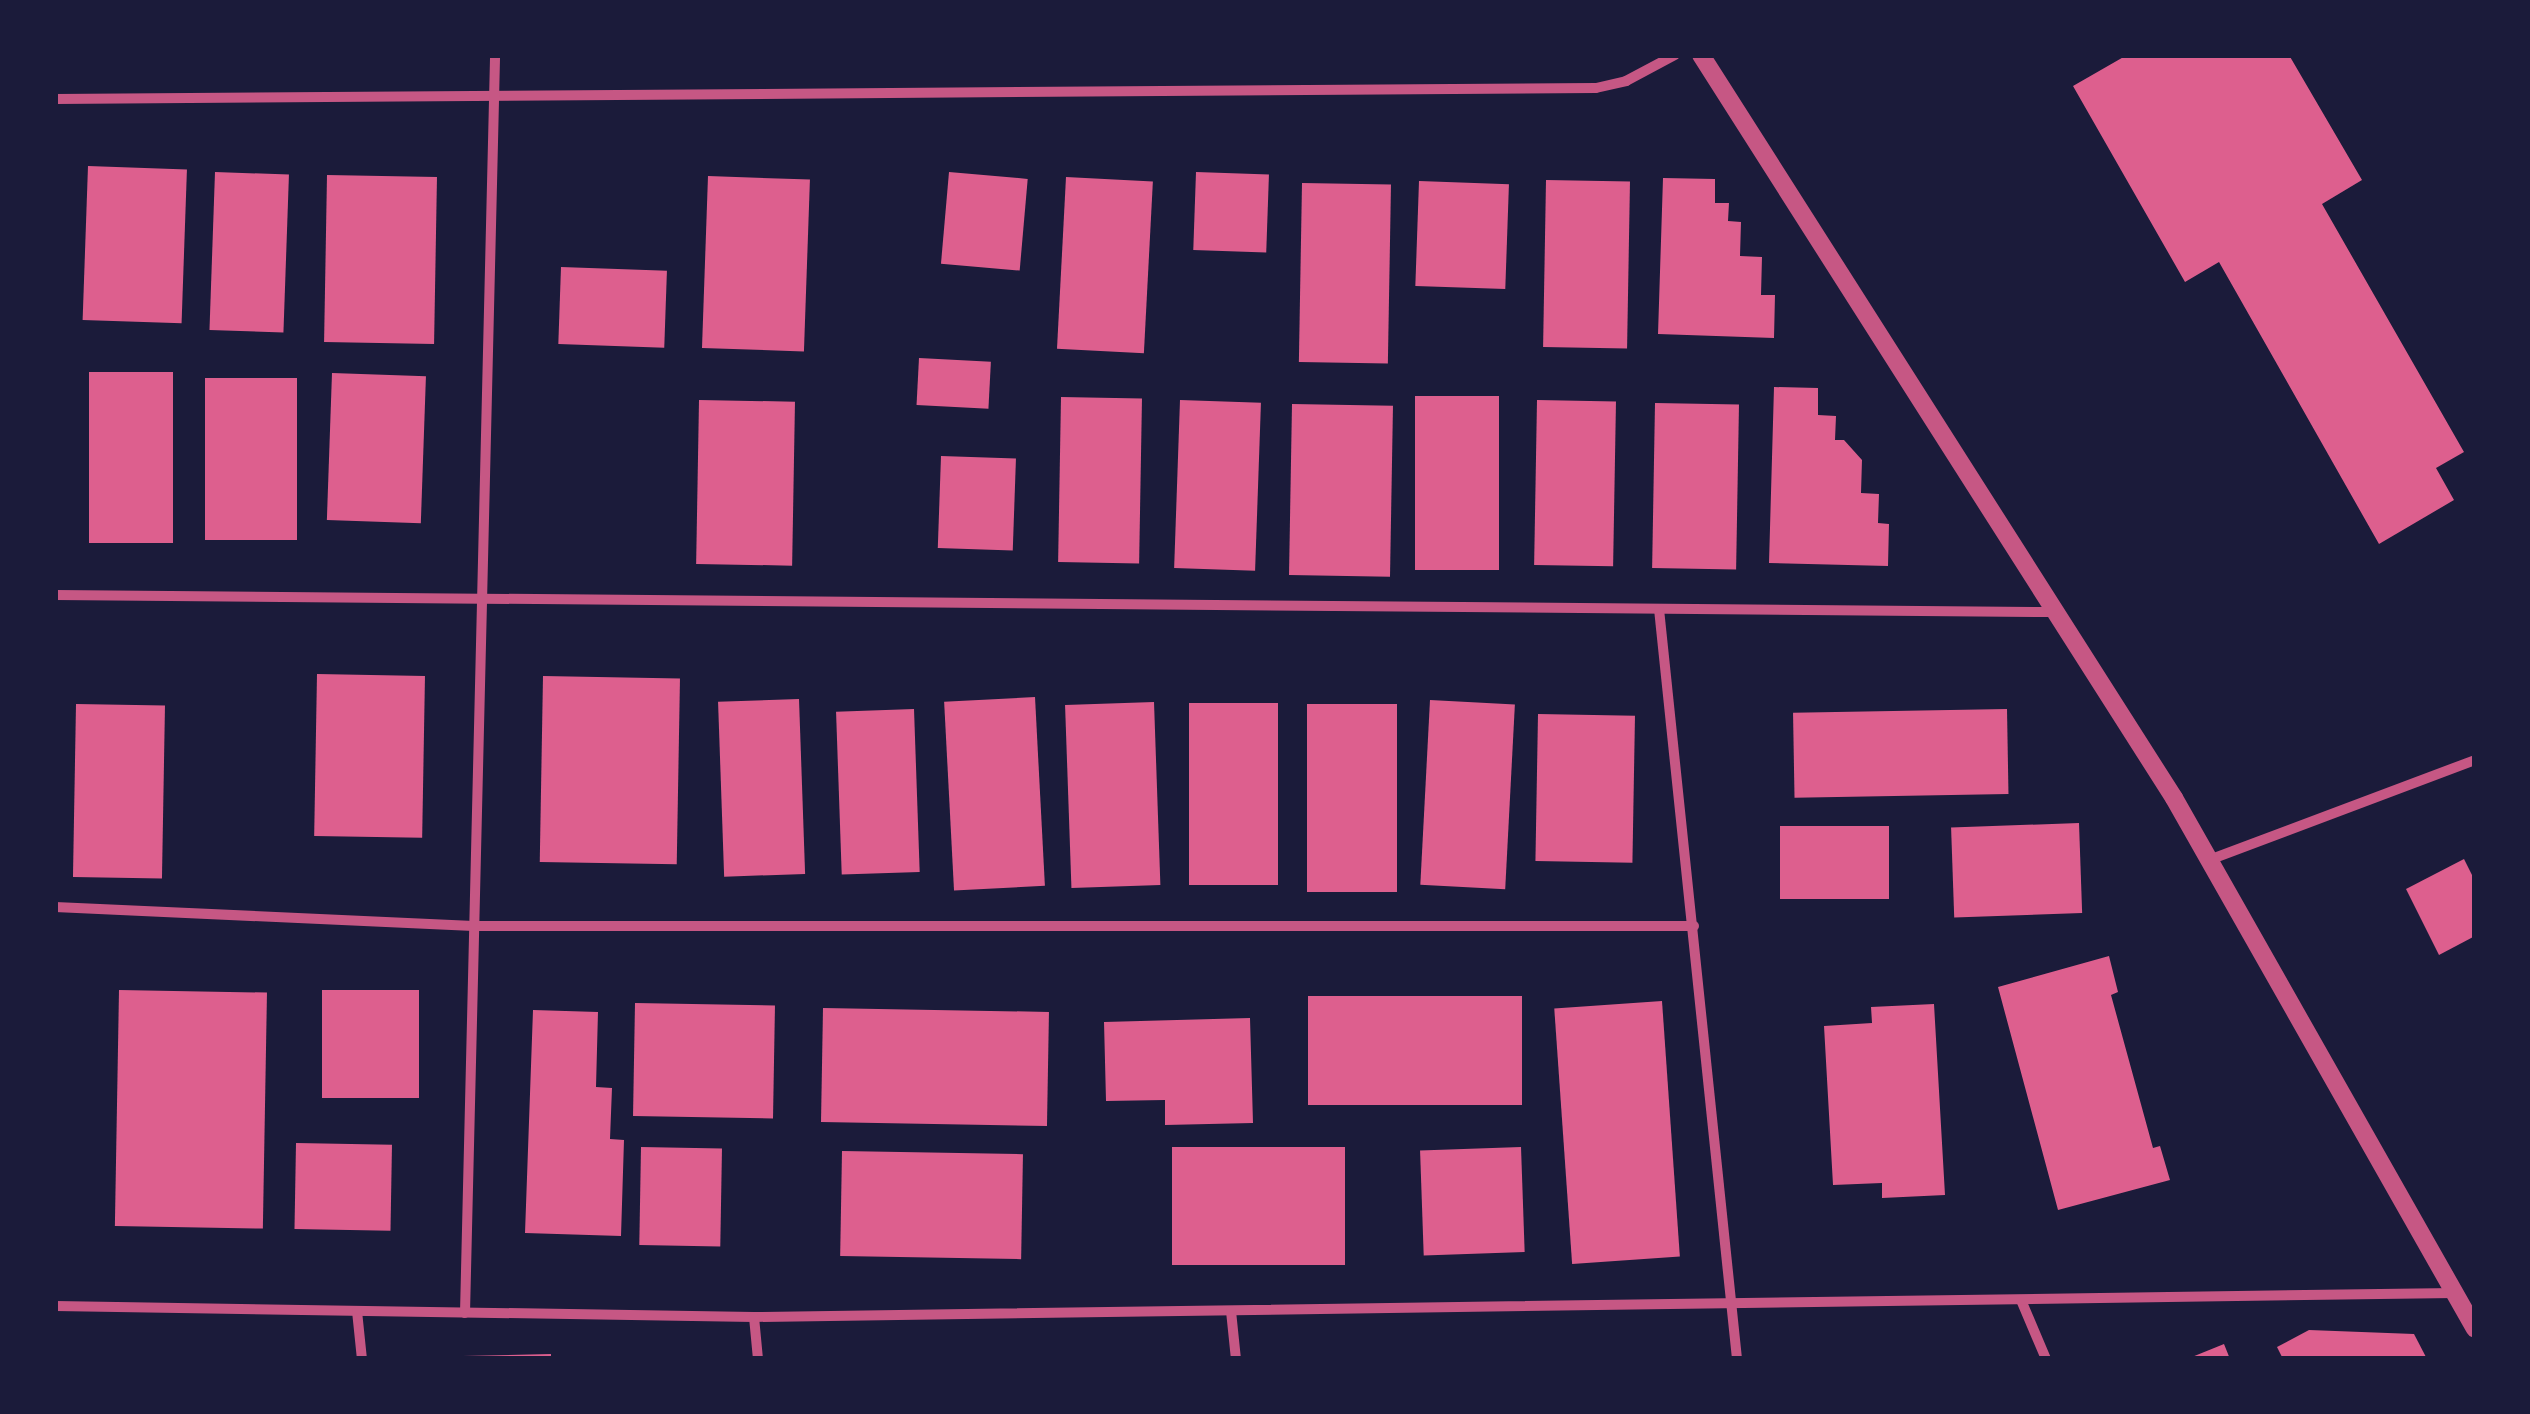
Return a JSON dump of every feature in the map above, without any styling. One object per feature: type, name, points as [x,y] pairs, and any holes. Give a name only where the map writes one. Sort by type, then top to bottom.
[{"type":"street","points":[[465,1312],[496,55]]},
{"type":"street","points":[[55,100],[1596,88],[1626,81],[1675,55]]},
{"type":"street","points":[[1701,55],[2209,860],[2475,1329]]},
{"type":"street","points":[[55,595],[2054,612]]},
{"type":"street","points":[[1659,609],[1738,1359]]},
{"type":"street","points":[[2209,860],[2475,760]]},
{"type":"street","points":[[55,907],[474,926],[1694,926]]},
{"type":"street","points":[[55,1306],[754,1318],[2455,1294]]},
{"type":"street","points":[[2021,1300],[2046,1359]]},
{"type":"street","points":[[357,1311],[362,1359]]},
{"type":"street","points":[[1232,1311],[1236,1359]]},
{"type":"street","points":[[754,1318],[758,1359]]},
{"type":"building","points":[[2127,55],[2289,55],[2362,180],[2322,204],[2464,452],[2436,468],[2454,500],[2379,544],[2219,262],[2185,282],[2073,86]]},
{"type":"building","points":[[88,166],[187,169],[182,323],[83,320]]},
{"type":"building","points":[[215,172],[289,175],[283,332],[209,330]]},
{"type":"building","points":[[949,172],[1028,179],[1020,271],[941,264]]},
{"type":"building","points":[[1196,172],[1269,175],[1266,253],[1193,250]]},
{"type":"building","points":[[327,175],[437,177],[434,344],[324,342]]},
{"type":"building","points":[[708,176],[810,180],[804,351],[702,348]]},
{"type":"building","points":[[1066,177],[1153,182],[1144,353],[1057,349]]},
{"type":"building","points":[[1663,178],[1715,179],[1715,203],[1729,203],[1728,221],[1741,222],[1740,256],[1762,257],[1761,295],[1775,295],[1774,338],[1658,334]]},
{"type":"building","points":[[1546,180],[1630,181],[1627,348],[1543,347]]},
{"type":"building","points":[[1419,181],[1509,184],[1505,289],[1415,286]]},
{"type":"building","points":[[1302,183],[1391,185],[1388,364],[1299,362]]},
{"type":"building","points":[[561,267],[667,271],[664,348],[558,344]]},
{"type":"building","points":[[919,358],[991,362],[988,409],[917,405]]},
{"type":"building","points":[[89,372],[173,372],[173,543],[89,543]]},
{"type":"building","points":[[332,373],[426,376],[421,523],[327,520]]},
{"type":"building","points":[[205,378],[297,378],[297,540],[205,540]]},
{"type":"building","points":[[1774,387],[1818,388],[1818,415],[1836,416],[1835,440],[1844,440],[1862,460],[1861,493],[1879,494],[1878,523],[1889,524],[1888,566],[1769,563]]},
{"type":"building","points":[[1415,396],[1499,396],[1499,570],[1415,570]]},
{"type":"building","points":[[1061,397],[1142,398],[1139,563],[1058,562]]},
{"type":"building","points":[[699,400],[795,402],[792,566],[696,564]]},
{"type":"building","points":[[1180,400],[1261,403],[1255,571],[1174,568]]},
{"type":"building","points":[[1537,400],[1616,401],[1613,566],[1534,565]]},
{"type":"building","points":[[1655,403],[1739,404],[1736,569],[1652,568]]},
{"type":"building","points":[[1292,404],[1393,406],[1390,577],[1289,575]]},
{"type":"building","points":[[941,456],[1016,459],[1013,551],[938,548]]},
{"type":"building","points":[[317,674],[425,676],[422,838],[314,836]]},
{"type":"building","points":[[543,676],[680,678],[677,864],[540,862]]},
{"type":"building","points":[[1035,697],[1045,886],[954,891],[944,702]]},
{"type":"building","points":[[799,699],[805,874],[724,877],[718,702]]},
{"type":"building","points":[[1430,700],[1515,704],[1505,889],[1420,885]]},
{"type":"building","points":[[1154,702],[1160,885],[1071,888],[1065,705]]},
{"type":"building","points":[[1189,703],[1278,703],[1278,885],[1189,885]]},
{"type":"building","points":[[76,704],[165,706],[162,879],[73,877]]},
{"type":"building","points":[[1307,704],[1397,704],[1397,892],[1307,892]]},
{"type":"building","points":[[914,709],[920,872],[842,875],[836,712]]},
{"type":"building","points":[[2007,709],[2008,794],[1795,798],[1793,713]]},
{"type":"building","points":[[1538,714],[1635,716],[1632,863],[1535,861]]},
{"type":"building","points":[[2079,823],[2082,913],[1954,917],[1951,827]]},
{"type":"building","points":[[1780,826],[1889,826],[1889,899],[1780,899]]},
{"type":"building","points":[[2464,859],[2475,881],[2475,936],[2439,955],[2406,889]]},
{"type":"building","points":[[2109,956],[2118,992],[2111,995],[2153,1148],[2160,1146],[2170,1180],[2058,1210],[1998,987]]},
{"type":"building","points":[[119,990],[267,993],[263,1229],[115,1226]]},
{"type":"building","points":[[322,990],[419,990],[419,1098],[322,1098]]},
{"type":"building","points":[[1308,996],[1522,996],[1522,1105],[1308,1105]]},
{"type":"building","points":[[1662,1001],[1680,1256],[1572,1264],[1554,1009]]},
{"type":"building","points":[[635,1003],[775,1005],[773,1118],[633,1116]]},
{"type":"building","points":[[1934,1004],[1945,1195],[1882,1198],[1882,1183],[1833,1185],[1824,1026],[1872,1023],[1871,1007]]},
{"type":"building","points":[[823,1008],[1049,1012],[1047,1126],[821,1122]]},
{"type":"building","points":[[533,1010],[598,1012],[596,1087],[612,1088],[610,1139],[624,1140],[621,1236],[525,1233]]},
{"type":"building","points":[[1250,1018],[1253,1123],[1165,1125],[1165,1100],[1106,1101],[1104,1022]]},
{"type":"building","points":[[296,1143],[392,1145],[390,1231],[294,1229]]},
{"type":"building","points":[[641,1147],[722,1148],[720,1246],[639,1245]]},
{"type":"building","points":[[1172,1147],[1345,1147],[1345,1265],[1172,1265]]},
{"type":"building","points":[[1521,1147],[1525,1252],[1424,1255],[1420,1151]]},
{"type":"building","points":[[842,1151],[1023,1154],[1021,1259],[840,1256]]},
{"type":"building","points":[[2309,1330],[2414,1334],[2427,1359],[2283,1359],[2277,1347]]},
{"type":"building","points":[[2224,1344],[2230,1359],[2187,1359]]},
{"type":"building","points":[[551,1354],[551,1359],[463,1359],[463,1356]]}]
